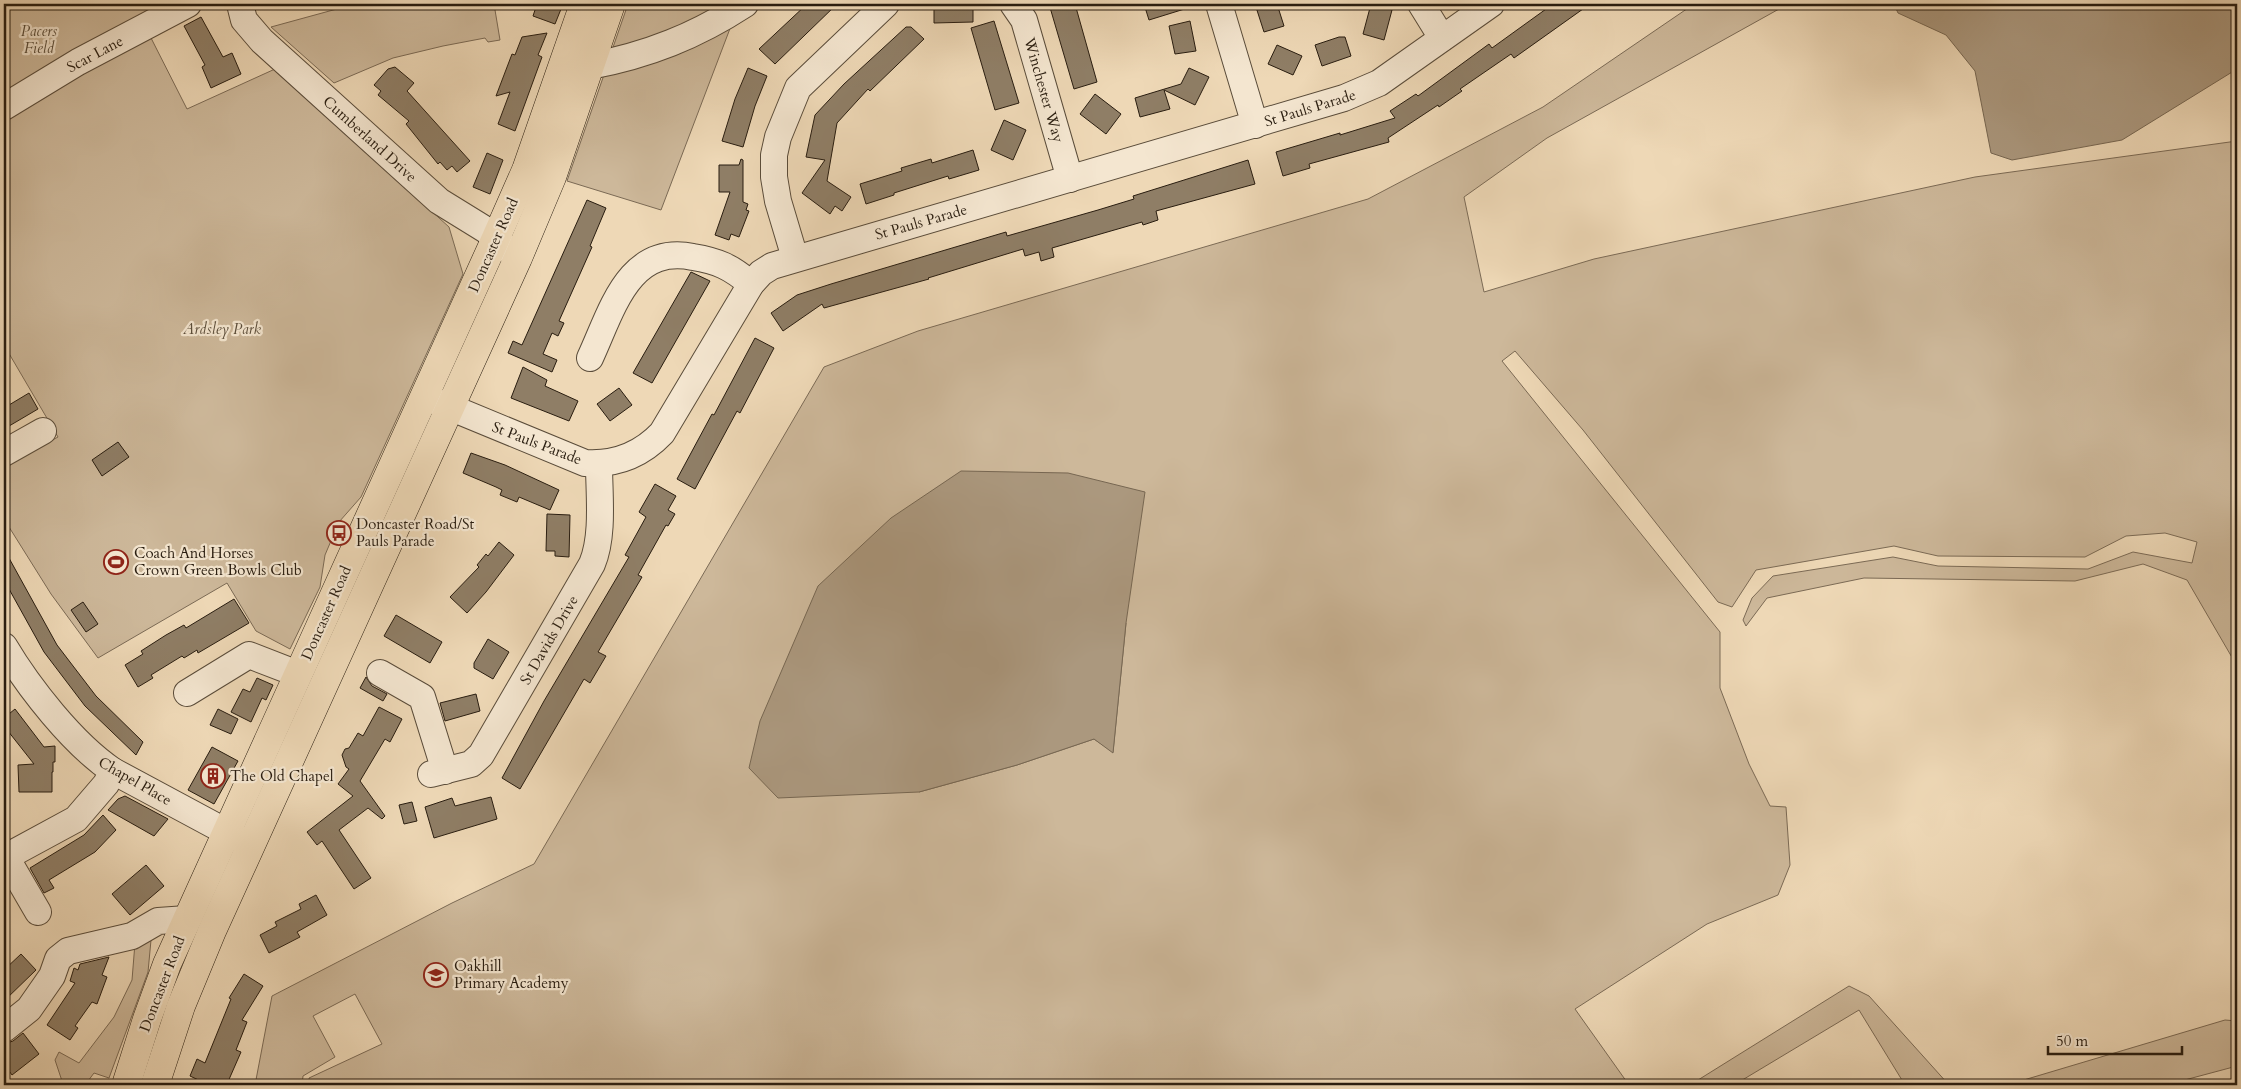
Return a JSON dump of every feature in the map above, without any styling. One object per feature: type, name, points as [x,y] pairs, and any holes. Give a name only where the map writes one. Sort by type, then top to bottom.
[{"type":"highway","name":"Doncaster Road","points":[[155,1085],[239,838],[298,674],[425,397],[526,170],[584,4]]},
{"type":"highway","name":"Doncaster Road","points":[[126,1085],[146,1019],[187,919],[239,838],[451,408],[552,177],[611,4]]},
{"type":"street","name":"Scar Lane","points":[[4,107],[78,62],[188,4]]},
{"type":"street","name":"Cumberland Drive","points":[[240,4],[244,20],[262,41],[439,201],[496,238],[518,258]]},
{"type":"street","points":[[590,66],[617,61],[666,46],[718,22],[745,4]]},
{"type":"street","points":[[795,258],[778,202],[774,177],[774,155],[778,137],[798,88],[886,4]]},
{"type":"street","name":"Winchester Way","points":[[1013,4],[1024,20],[1070,179]]},
{"type":"street","points":[[1220,4],[1255,125]]},
{"type":"street","points":[[1421,4],[1442,38]]},
{"type":"street","name":"St Pauls Parade","points":[[425,397],[585,463],[599,464],[617,461],[636,454],[649,446],[662,433],[750,284],[761,273],[772,266],[1255,125],[1361,92],[1379,83],[1491,4]]},
{"type":"street","points":[[590,358],[625,286],[638,269],[648,261],[666,256],[686,255],[724,264],[750,284]]},
{"type":"street","points":[[4,453],[42,432]]},
{"type":"street","name":"St Davids Drive","points":[[380,673],[422,697],[438,772],[471,764],[482,755],[499,711],[592,564],[597,552],[599,464]]},
{"type":"street","name":"Chapel Place","points":[[4,646],[42,701],[99,762],[239,838]]},
{"type":"street","points":[[187,693],[249,655],[298,674]]},
{"type":"street","points":[[38,912],[5,858],[76,819],[106,784],[113,771]]},
{"type":"street","points":[[4,1029],[29,1010],[52,976],[54,950],[68,951],[132,936],[158,921],[187,919]]},
{"type":"green space","name":"Pacers Field","points":[[4,4],[151,4],[141,25],[4,105]]},
{"type":"green space","points":[[355,4],[494,4],[500,40],[488,42],[485,38],[393,58],[334,83],[271,27]]},
{"type":"green space","points":[[628,4],[734,4],[610,56]]},
{"type":"green space","points":[[1694,4],[1788,4],[1547,138],[1464,197],[1484,292],[1594,259],[1975,177],[2237,141],[2237,666],[2187,580],[2143,564],[2075,581],[1864,578],[1767,598],[1746,626],[1743,620],[1752,598],[1773,576],[1893,557],[1938,566],[2088,569],[2133,552],[2192,563],[2197,542],[2165,533],[2126,536],[2085,557],[1938,556],[1894,546],[1756,570],[1732,607],[1718,602],[1583,430],[1515,351],[1502,361],[1720,632],[1720,688],[1749,764],[1770,806],[1786,807],[1790,865],[1778,895],[1707,924],[1575,1009],[1629,1085],[310,1085],[309,1078],[382,1044],[355,994],[313,1016],[335,1057],[303,1076],[302,1085],[255,1085],[272,996],[452,903],[534,864],[824,367],[918,331],[1368,199],[1543,107]],"holes":[[[1126,623],[1113,752],[1094,739],[1017,765],[919,792]]]},
{"type":"green space","points":[[734,18],[661,210],[567,181],[606,69]]},
{"type":"green space","name":"Ardsley Park","points":[[149,34],[187,109],[275,69],[449,227],[463,274],[361,497],[339,522],[325,555],[320,587],[290,649],[256,631],[227,583],[98,658],[51,594],[4,519],[4,466],[58,437],[4,345],[4,117]]},
{"type":"green space","points":[[151,940],[148,972],[109,1078],[94,1073],[85,1085],[56,1085],[62,1081],[55,1060],[59,1052],[79,1063],[114,1017],[132,980],[135,943]]},
{"type":"green space","points":[[1849,986],[1869,996],[1949,1085],[1905,1085],[1859,1010],[1734,1085],[1690,1085]]},
{"type":"green space","points":[[2225,1020],[2237,1021],[2237,1066],[2166,1085],[2007,1085]]},
{"type":"shaded area","points":[[1894,4],[2232,4],[2237,25],[2237,69],[2122,140],[2012,160],[1991,153],[1975,71],[1946,35],[1898,13]]},
{"type":"shaded area","points":[[961,471],[1068,473],[1145,492],[1126,623],[1113,753],[1094,739],[1017,765],[919,792],[778,798],[749,768],[760,721],[818,586],[891,518]]},
{"type":"building","points":[[537,4],[563,4],[555,24],[533,16]]},
{"type":"building","points":[[807,4],[837,4],[775,64],[759,49]]},
{"type":"building","points":[[934,4],[973,4],[973,22],[934,23]]},
{"type":"building","points":[[1049,4],[1075,4],[1097,82],[1074,89]]},
{"type":"building","points":[[1144,4],[1191,4],[1191,7],[1149,20]]},
{"type":"building","points":[[1255,4],[1277,4],[1284,26],[1264,32]]},
{"type":"building","points":[[1371,4],[1392,10],[1384,40],[1363,34]]},
{"type":"building","points":[[1553,4],[1590,4],[1514,58],[1511,54],[1460,89],[1462,91],[1439,107],[1438,105],[1388,138],[1389,142],[1309,164],[1310,168],[1283,176],[1276,152],[1395,118],[1390,111],[1416,94],[1418,96],[1489,44],[1492,48]]},
{"type":"building","points":[[201,17],[223,57],[232,53],[241,74],[211,88],[202,67],[205,65],[184,26]]},
{"type":"building","points":[[994,21],[1019,103],[995,110],[971,28]]},
{"type":"building","points":[[1190,21],[1196,51],[1175,54],[1169,26]]},
{"type":"building","points":[[906,27],[911,27],[924,39],[870,91],[868,89],[837,123],[827,181],[851,197],[842,211],[835,206],[830,214],[802,193],[825,160],[806,157],[815,115],[844,84]]},
{"type":"building","points":[[547,33],[538,55],[542,57],[515,131],[498,124],[510,92],[496,96],[512,54],[515,55],[522,37]]},
{"type":"building","points":[[1339,37],[1345,37],[1351,56],[1322,66],[1315,45]]},
{"type":"building","points":[[1277,45],[1302,56],[1293,75],[1268,64]]},
{"type":"building","points":[[395,67],[414,83],[407,91],[470,161],[457,172],[452,166],[447,170],[440,162],[438,164],[406,124],[409,121],[378,95],[381,91],[374,85],[388,69]]},
{"type":"building","points":[[748,68],[767,76],[755,106],[743,147],[722,141],[735,99]]},
{"type":"building","points":[[1189,68],[1209,77],[1195,105],[1164,90],[1170,109],[1140,117],[1135,98],[1181,84]]},
{"type":"building","points":[[1095,94],[1121,114],[1106,134],[1080,114]]},
{"type":"building","points":[[1004,120],[1026,130],[1013,160],[991,150]]},
{"type":"building","points":[[973,150],[979,170],[949,179],[948,176],[866,204],[860,184],[902,171],[901,168],[931,159],[932,163]]},
{"type":"building","points":[[487,153],[503,160],[490,194],[473,187]]},
{"type":"building","points":[[741,159],[743,160],[743,202],[748,204],[746,210],[749,211],[739,237],[731,234],[729,240],[715,235],[730,192],[719,192],[719,165],[739,165]]},
{"type":"building","points":[[1248,160],[1255,184],[1156,211],[1158,220],[1143,225],[1142,222],[1052,248],[1054,257],[1041,261],[1039,252],[1025,256],[1023,249],[929,279],[824,308],[822,304],[783,331],[771,313],[797,295],[831,284],[1006,232],[1007,236],[1098,210],[1134,199],[1133,196]]},
{"type":"building","points":[[587,200],[606,208],[590,246],[592,247],[559,321],[564,323],[558,336],[552,333],[543,354],[557,360],[552,372],[508,353],[513,341],[522,345]]},
{"type":"building","points":[[691,272],[710,281],[652,383],[633,373]]},
{"type":"building","points":[[755,338],[774,348],[740,413],[737,411],[695,489],[677,479]]},
{"type":"building","points":[[523,367],[547,380],[545,386],[578,401],[569,421],[511,398]]},
{"type":"building","points":[[619,388],[632,405],[610,421],[597,404]]},
{"type":"building","points":[[29,393],[38,409],[4,429],[4,408]]},
{"type":"building","points":[[118,442],[129,457],[102,476],[92,460]]},
{"type":"building","points":[[471,453],[505,465],[559,490],[550,510],[519,497],[517,502],[500,495],[502,490],[463,473]]},
{"type":"building","points":[[655,484],[676,496],[668,510],[675,514],[668,526],[666,525],[638,575],[642,577],[598,652],[606,656],[590,683],[584,679],[520,789],[502,778],[544,701],[629,557],[625,555],[646,517],[639,512]]},
{"type":"building","points":[[547,514],[570,515],[569,557],[555,556],[555,551],[546,551]]},
{"type":"building","points":[[499,542],[514,555],[486,592],[467,613],[450,597],[479,567],[477,565],[486,554],[488,556]]},
{"type":"building","points":[[4,549],[57,645],[96,696],[143,742],[136,755],[85,706],[44,652],[4,580]]},
{"type":"building","points":[[234,599],[249,623],[198,653],[197,650],[184,658],[182,656],[151,675],[153,678],[138,687],[125,665],[143,654],[141,651],[166,635],[184,625],[186,628]]},
{"type":"building","points":[[83,602],[98,624],[86,632],[71,610]]},
{"type":"building","points":[[396,615],[442,642],[430,663],[384,636]]},
{"type":"building","points":[[488,639],[509,652],[493,679],[474,668],[474,663]]},
{"type":"building","points":[[366,677],[372,686],[387,694],[383,701],[360,688]]},
{"type":"building","points":[[257,678],[273,685],[266,700],[262,698],[251,722],[231,712],[243,689],[250,692]]},
{"type":"building","points":[[476,694],[480,711],[445,721],[440,703]]},
{"type":"building","points":[[379,707],[402,719],[390,742],[385,739],[360,781],[385,816],[382,819],[368,808],[339,830],[371,878],[354,889],[322,841],[317,845],[307,832],[353,796],[338,784],[349,769],[346,767],[342,755],[345,749],[349,748],[358,733],[363,736]]},
{"type":"building","points":[[15,709],[44,747],[55,746],[52,792],[19,792],[18,765],[34,764],[4,726],[4,718]]},
{"type":"building","points":[[218,709],[238,719],[231,734],[210,725]]},
{"type":"building","name":"The Old Chapel","points":[[212,747],[238,761],[214,804],[188,790]]},
{"type":"building","points":[[125,796],[168,819],[154,836],[108,810],[118,799]]},
{"type":"building","points":[[491,797],[497,819],[434,838],[425,807],[452,798],[455,806]]},
{"type":"building","points":[[412,802],[417,821],[404,824],[399,805]]},
{"type":"building","points":[[103,815],[116,830],[95,852],[49,880],[54,888],[44,893],[30,868],[84,835]]},
{"type":"building","points":[[146,865],[164,886],[130,915],[112,894]]},
{"type":"building","points":[[316,895],[327,915],[297,932],[300,937],[269,953],[260,935],[277,926],[275,922],[301,909],[299,904]]},
{"type":"building","points":[[21,954],[36,970],[4,1001],[4,970]]},
{"type":"building","points":[[109,957],[102,975],[107,977],[97,1004],[92,1002],[75,1026],[78,1028],[70,1040],[47,1025],[75,983],[70,981],[74,968],[78,970],[80,964]]},
{"type":"building","points":[[244,974],[263,986],[242,1020],[247,1022],[236,1050],[241,1052],[227,1084],[208,1080],[207,1084],[190,1076],[197,1059],[205,1063],[231,999],[229,998]]},
{"type":"building","points":[[23,1033],[39,1054],[12,1075],[4,1064],[4,1044],[13,1041]]},
{"type":"place","name":"Doncaster Road/St Pauls Parade","points":[[339,533]]},
{"type":"place","name":"Coach And Horses Crown Green Bowls Club","points":[[116,562]]},
{"type":"place","name":"The Old Chapel","points":[[213,776]]},
{"type":"place","name":"Oakhill Primary Academy","points":[[436,975]]}]
